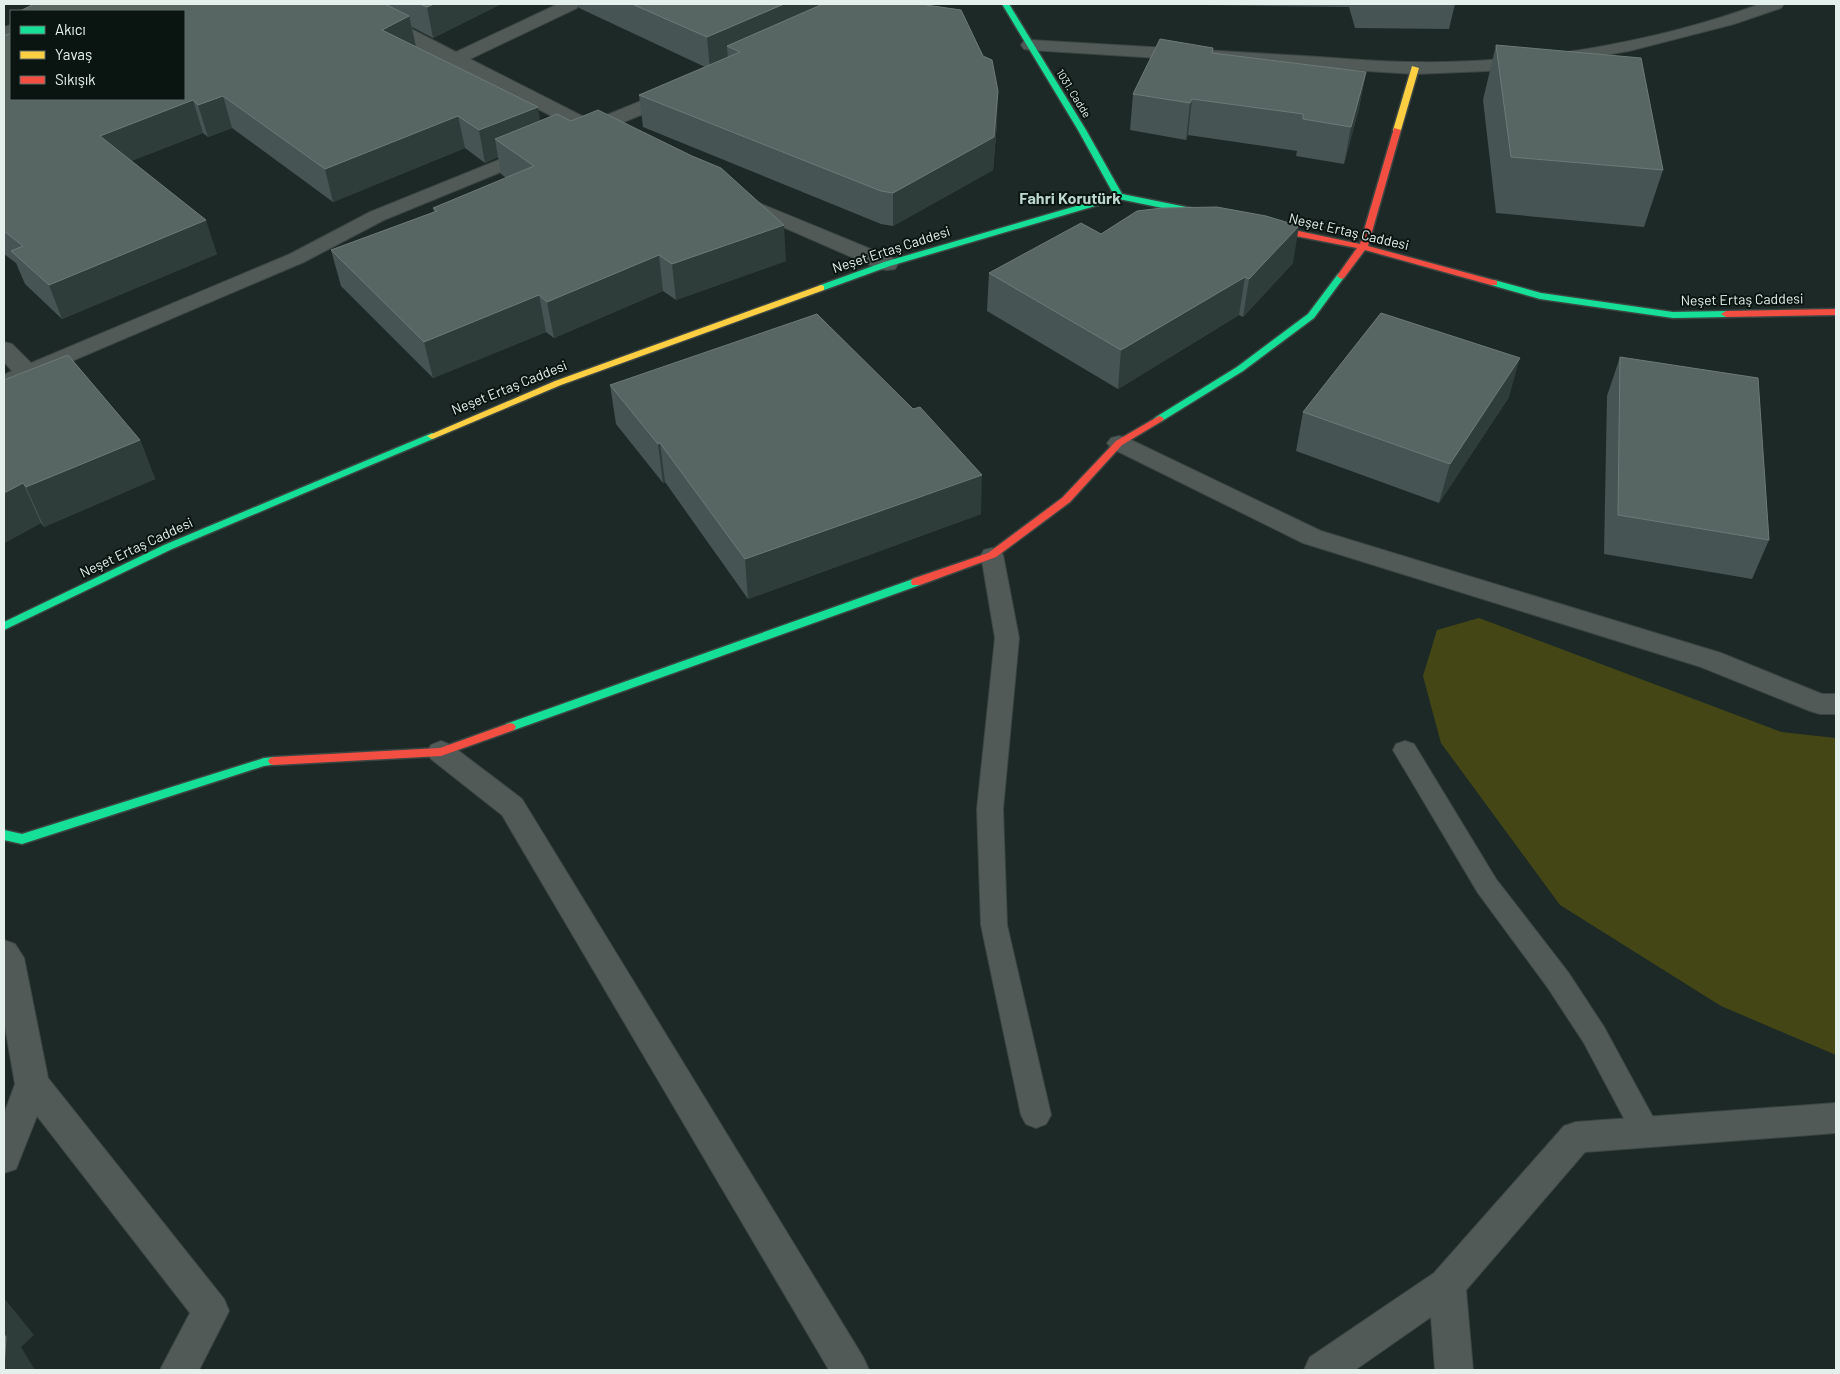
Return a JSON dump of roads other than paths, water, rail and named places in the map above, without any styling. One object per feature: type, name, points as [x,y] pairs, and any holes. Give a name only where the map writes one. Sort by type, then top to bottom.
[{"type":"street","points":[[351,4],[617,142]]},
{"type":"street","points":[[456,59],[571,4]]},
{"type":"street","name":"1031. Cadde","points":[[1005,4],[1120,196]]},
{"type":"street","points":[[1030,45],[1415,68],[1469,67],[1529,62],[1647,43],[1755,12],[1775,4]]},
{"type":"street","points":[[4,835],[22,839],[264,762],[441,752],[992,554],[1066,500],[1119,443],[1240,369],[1311,316],[1363,248],[1415,68]]},
{"type":"street","points":[[4,384],[27,372],[297,258],[377,216],[688,88]]},
{"type":"street","points":[[721,193],[887,264]]},
{"type":"street","name":"Neşet Ertaş Caddesi","points":[[4,626],[168,547],[558,383],[887,264],[1120,196],[1227,219]]},
{"type":"street","name":"Neşet Ertaş Caddesi","points":[[1246,223],[1363,248],[1540,296],[1673,315],[1836,312]]},
{"type":"street","points":[[4,349],[27,372]]},
{"type":"street","points":[[1119,443],[1312,537],[1711,660],[1820,704],[1836,704]]},
{"type":"street","points":[[441,752],[512,807],[850,1370]]},
{"type":"street","points":[[4,953],[8,958],[32,1084],[211,1311],[179,1370]]},
{"type":"street","points":[[4,1158],[32,1084]]},
{"type":"street","points":[[1323,1370],[1447,1285],[1576,1137],[1836,1118]]},
{"type":"street","points":[[1447,1285],[1454,1370]]},
{"type":"lane","points":[[992,554],[1007,638],[990,809],[994,924],[1036,1115]]},
{"type":"lane","points":[[1405,750],[1487,886],[1558,980],[1594,1035],[1646,1132]]},
{"type":"district","name":"Fahri Korutürk","points":[[1070,197]]}]
